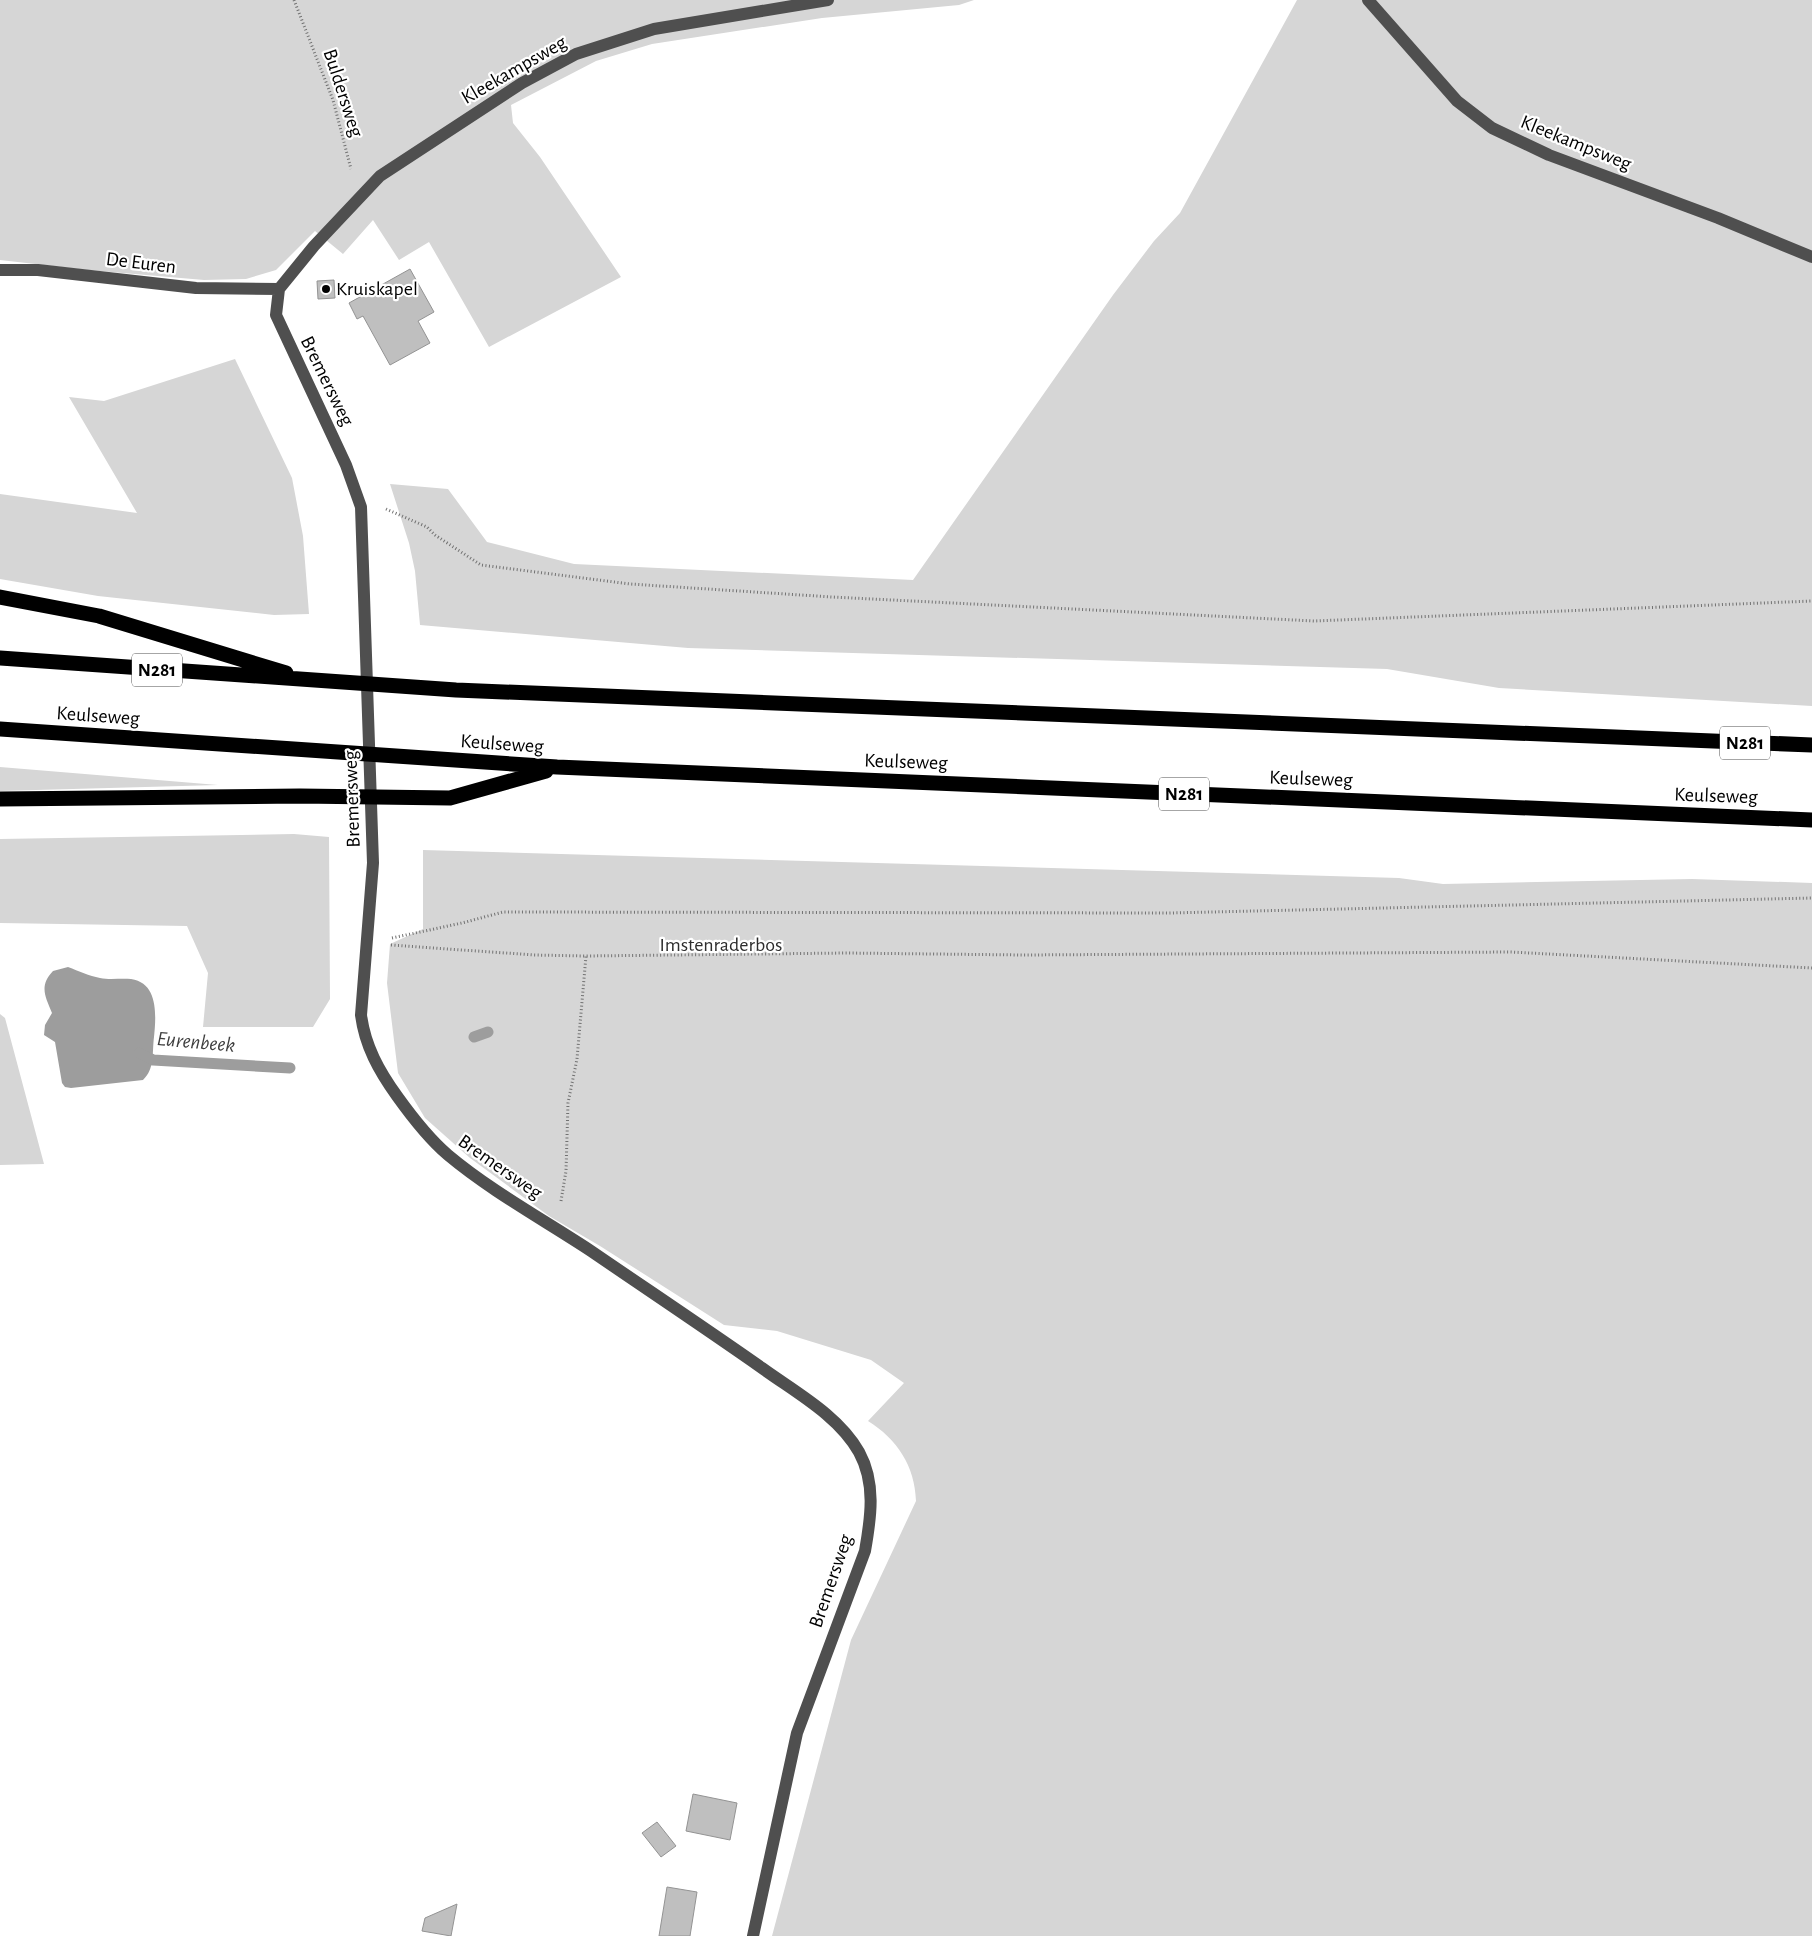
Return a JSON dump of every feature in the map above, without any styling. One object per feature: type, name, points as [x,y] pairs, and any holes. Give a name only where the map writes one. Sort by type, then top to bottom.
[{"type":"highway","name":"N281","points":[[0,597],[99,616],[314,681]]},
{"type":"highway","name":"N281","points":[[0,658],[456,690],[1812,745]]},
{"type":"highway","name":"Keulseweg","points":[[0,729],[557,767],[1812,820]]},
{"type":"highway","name":"N281","points":[[0,799],[300,796],[450,798],[557,767]]},
{"type":"street","name":"Kleekampsweg","points":[[279,288],[380,176],[522,83],[576,54],[654,29],[828,0]]},
{"type":"street","name":"Kleekampsweg","points":[[1368,0],[1457,100],[1492,128],[1549,156],[1718,218],[1812,257]]},
{"type":"street","name":"De Euren","points":[[0,270],[38,270],[196,288],[279,288]]},
{"type":"street","name":"Bremersweg","points":[[279,288],[276,315],[346,465],[361,507],[373,863],[361,1015],[364,1033],[371,1054],[387,1082],[419,1125],[448,1155],[694,1320],[827,1415],[858,1450],[867,1470],[871,1490],[870,1520],[865,1551],[797,1733],[753,1936]]},
{"type":"path","name":"Buldersweg","points":[[294,0],[333,100],[360,196]]},
{"type":"path","points":[[361,507],[385,509],[427,527],[434,535],[481,565],[630,584],[765,593],[1314,621],[1812,601]]},
{"type":"path","points":[[367,943],[462,924],[503,912],[1169,914],[1812,898]]},
{"type":"path","points":[[367,943],[534,955],[586,956],[846,953],[1033,955],[1511,952],[1812,968]]},
{"type":"path","points":[[556,1228],[566,1171],[568,1103],[577,1059],[586,956]]},
{"type":"green space","points":[[0,0],[974,0],[959,5],[822,18],[652,44],[596,61],[511,105],[513,123],[540,157],[621,277],[489,347],[429,242],[399,260],[373,220],[343,254],[315,231],[276,270],[246,279],[204,280],[0,260]]},
{"type":"green space","points":[[1297,0],[1812,0],[1812,706],[1499,688],[1387,669],[688,648],[420,625],[415,571],[409,543],[390,484],[448,489],[487,542],[574,564],[913,580],[1113,295],[1154,241],[1180,213]]},
{"type":"green space","points":[[235,359],[292,478],[303,536],[309,614],[274,615],[98,596],[0,579],[0,494],[137,513],[69,397],[104,401]]},
{"type":"green space","points":[[0,767],[218,785],[0,791]]},
{"type":"green space","points":[[294,834],[329,837],[330,999],[313,1027],[203,1027],[208,973],[187,926],[0,923],[0,839]]},
{"type":"green space","name":"Imstenraderbos","points":[[423,850],[1399,878],[1443,884],[1692,879],[1812,883],[1812,1936],[772,1936],[851,1640],[916,1501],[912,1476],[896,1445],[888,1436],[868,1421],[904,1383],[871,1360],[777,1331],[724,1325],[549,1216],[470,1158],[425,1118],[398,1073],[387,983],[390,944],[423,929]]},
{"type":"green space","points":[[0,1014],[5,1018],[44,1164],[0,1165]]},
{"type":"shaded area","points":[[68,967],[100,978],[131,979],[147,987],[154,1002],[155,1020],[150,1071],[143,1080],[71,1088],[65,1087],[62,1083],[55,1042],[44,1035],[45,1025],[52,1013],[46,996],[45,986],[53,971]]},
{"type":"building","points":[[410,269],[434,312],[418,321],[430,343],[390,365],[363,316],[357,319],[349,303]]},
{"type":"building","name":"Kruiskapel","points":[[334,280],[335,298],[318,299],[317,281]]},
{"type":"building","points":[[693,1794],[737,1803],[730,1840],[686,1831]]},
{"type":"building","points":[[657,1822],[676,1846],[661,1857],[642,1833]]},
{"type":"building","points":[[667,1887],[697,1892],[690,1936],[659,1936]]},
{"type":"building","points":[[457,1904],[451,1936],[422,1931],[425,1918]]},
{"type":"waterway","name":"Eurenbeek","points":[[474,1037],[488,1032]]},
{"type":"waterway","name":"Eurenbeek","points":[[139,1053],[153,1060],[290,1068]]},
{"type":"place","name":"Kruiskapel","points":[[326,289]]}]
